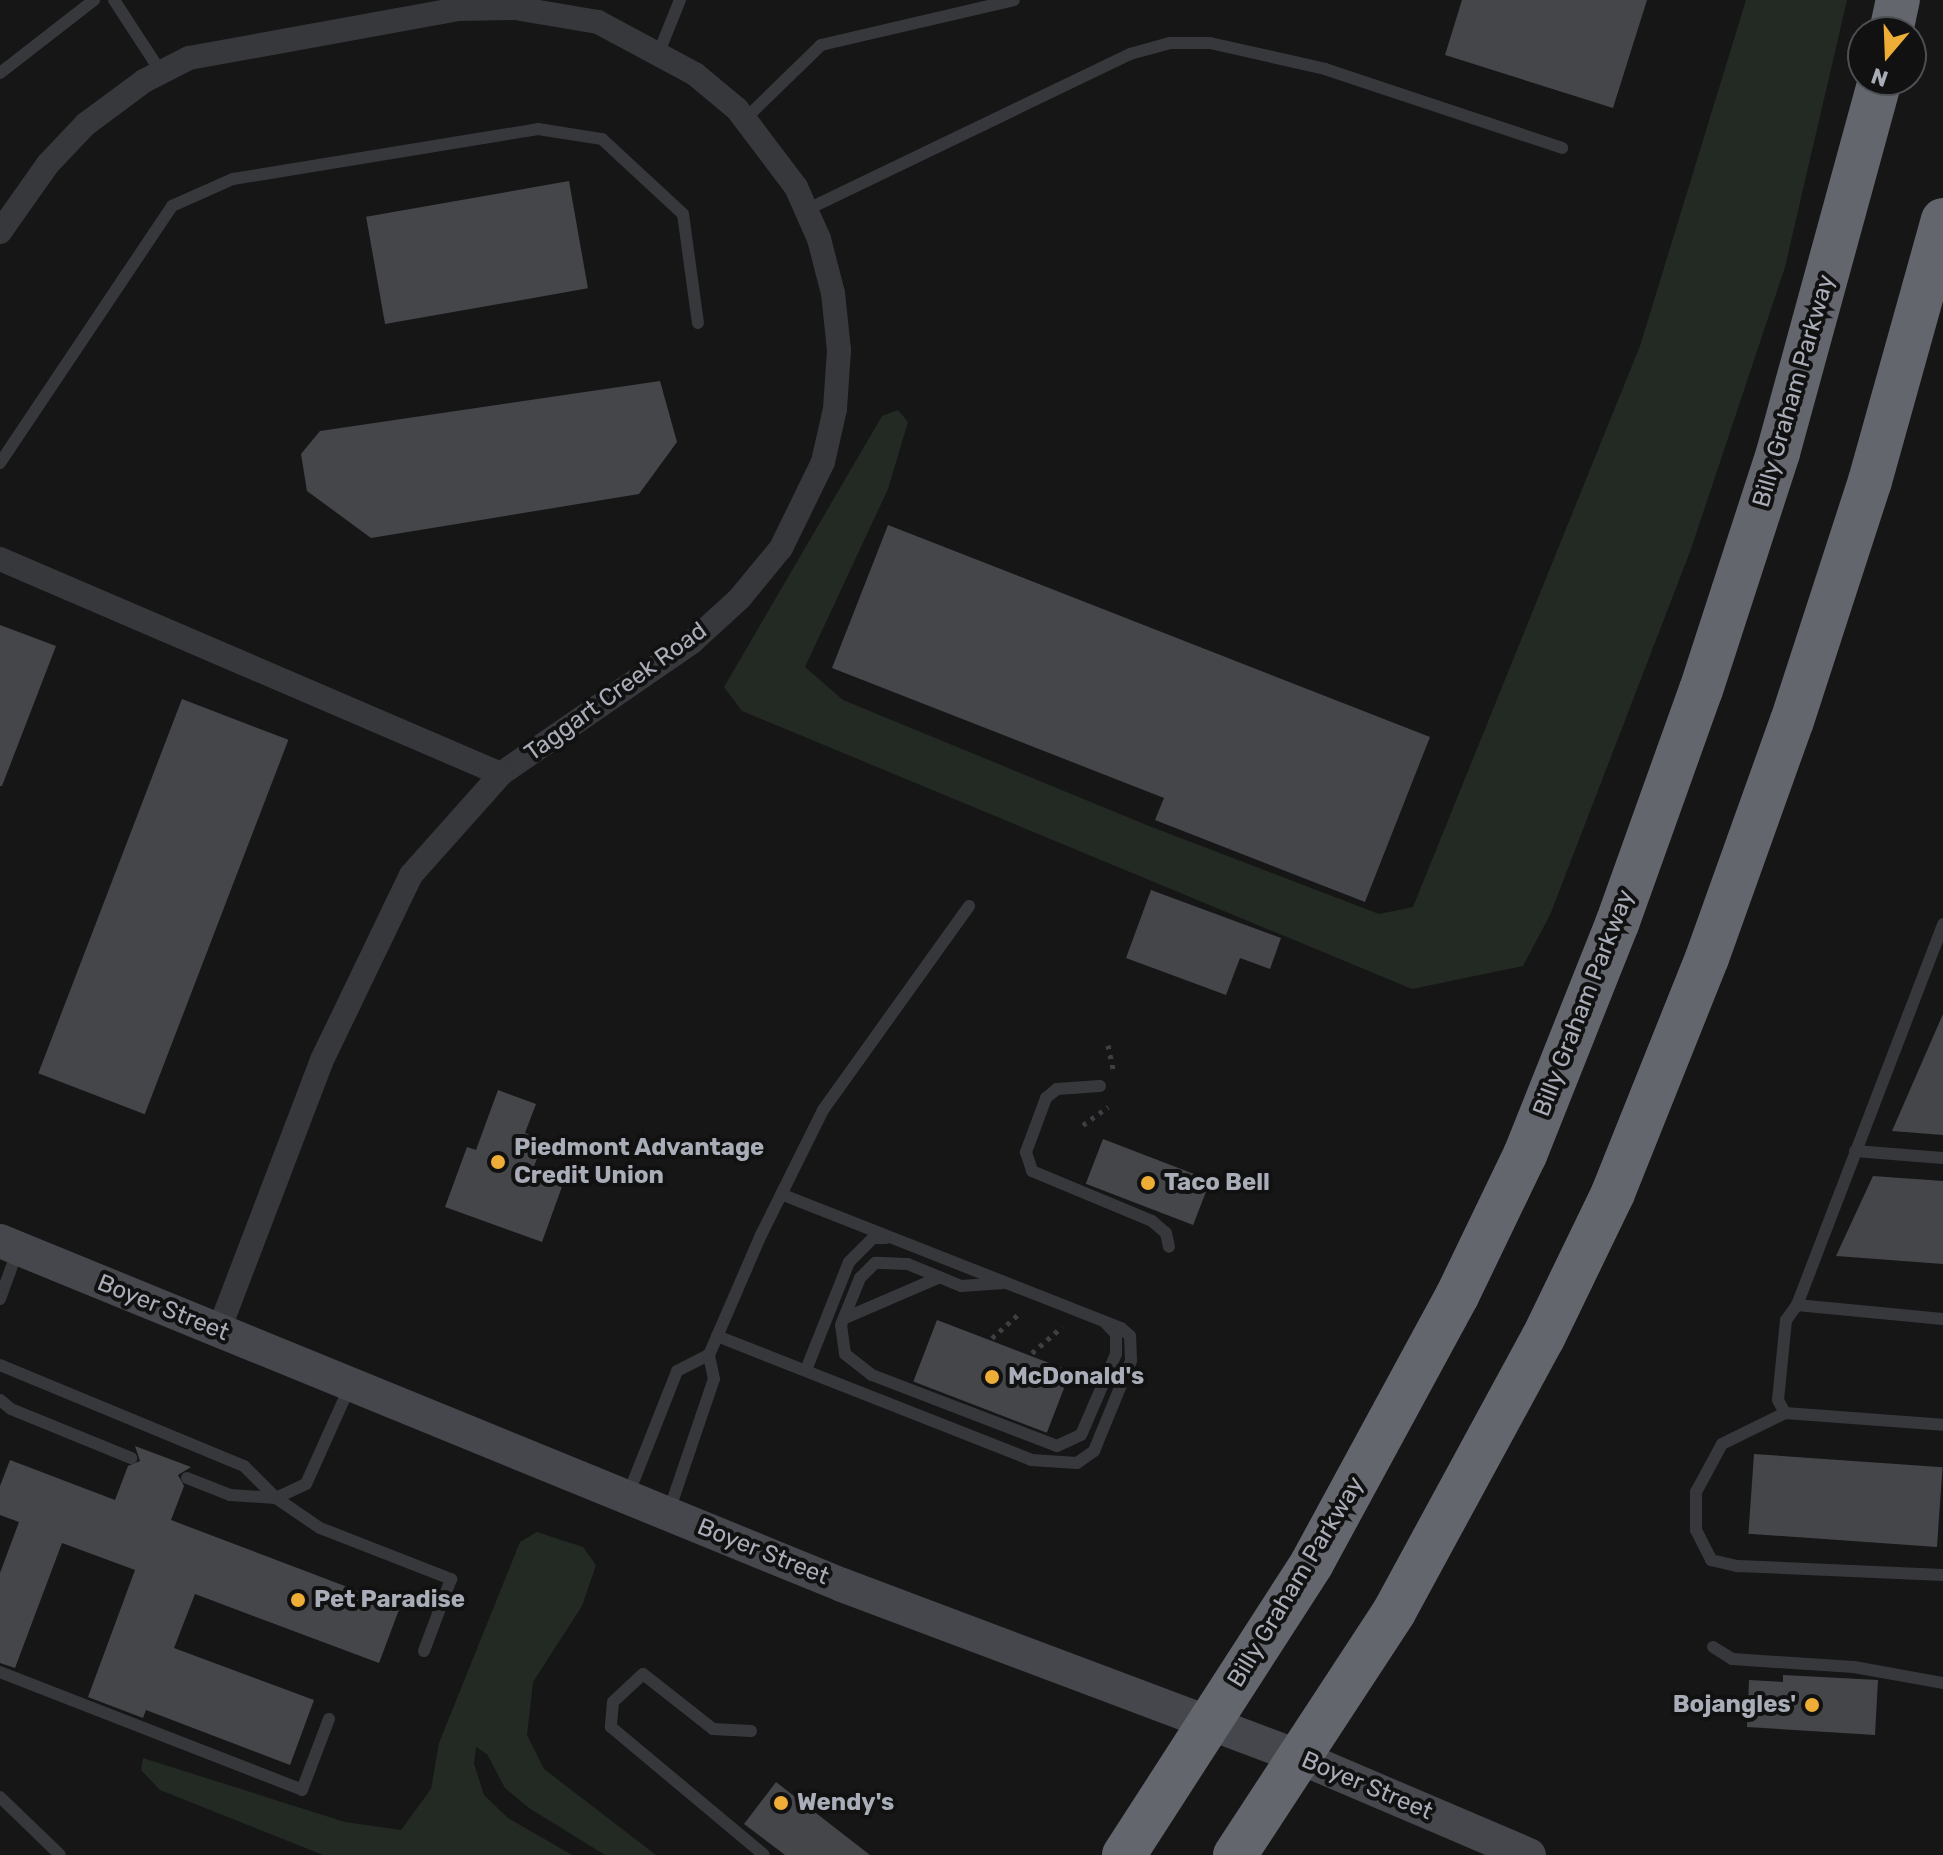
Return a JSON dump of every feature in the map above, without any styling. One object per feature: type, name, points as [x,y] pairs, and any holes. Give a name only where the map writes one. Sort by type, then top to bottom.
[{"type":"highway","name":"Billy Graham Parkway","points":[[1124,1855],[1312,1563],[1387,1431],[1525,1155],[1617,924],[1701,690],[1778,453],[1876,96]]},
{"type":"highway","points":[[1235,1855],[1394,1612],[1471,1476],[1613,1193],[1707,958],[1792,721],[1870,481],[1943,220]]},
{"type":"main road","name":"Boyer Street","points":[[9,1245],[668,1514],[1299,1757],[1529,1855]]},
{"type":"street","name":"Taggart Creek Road","points":[[0,232],[48,164],[86,124],[161,72],[189,58],[459,9],[562,12],[598,22],[659,52],[695,74],[745,119],[773,150],[806,210],[833,293],[839,350],[835,409],[823,462],[802,513],[781,548],[740,598],[692,642],[501,774],[411,875],[322,1060],[219,1330]]},
{"type":"street","points":[[0,559],[501,774]]},
{"type":"lane","points":[[0,73],[94,0]]},
{"type":"lane","points":[[114,0],[161,72]]},
{"type":"lane","points":[[659,52],[680,0]]},
{"type":"lane","points":[[745,119],[791,68],[821,45],[1014,0]]},
{"type":"lane","points":[[806,210],[1130,54],[1170,43],[1210,43],[1325,69],[1562,148]]},
{"type":"lane","points":[[0,463],[172,206],[233,179],[538,129],[602,139],[683,214],[698,323]]},
{"type":"lane","points":[[668,1514],[714,1379],[709,1355],[781,1194],[823,1110],[969,906]]},
{"type":"lane","points":[[1785,1413],[1778,1400],[1786,1320],[1797,1305],[1943,924]]},
{"type":"lane","points":[[1100,1086],[1057,1089],[1046,1098],[1026,1152],[1032,1171],[1152,1221],[1166,1233],[1169,1247]]},
{"type":"lane","points":[[1855,1151],[1943,1158]]},
{"type":"lane","points":[[717,1336],[1031,1460],[1077,1463],[1094,1451],[1131,1361],[1130,1336],[1080,1311],[781,1194]]},
{"type":"lane","points":[[806,1370],[857,1249],[873,1238],[893,1238]]},
{"type":"lane","points":[[0,1299],[9,1245]]},
{"type":"lane","points":[[1007,1283],[961,1286],[908,1264],[875,1263],[860,1278],[843,1319],[839,1338],[856,1367],[1057,1446],[1081,1435],[1116,1354],[1116,1334],[1105,1322]]},
{"type":"lane","points":[[843,1319],[940,1277]]},
{"type":"lane","points":[[1797,1305],[1943,1319]]},
{"type":"lane","points":[[627,1497],[677,1371],[709,1355]]},
{"type":"lane","points":[[0,1365],[244,1466],[276,1498],[320,1528],[451,1579],[424,1651]]},
{"type":"lane","points":[[187,1478],[230,1495],[276,1498],[306,1484],[350,1386]]},
{"type":"lane","points":[[0,1400],[11,1409],[131,1458]]},
{"type":"lane","points":[[1943,1425],[1785,1413],[1722,1444],[1696,1492],[1696,1530],[1711,1560],[1738,1566],[1943,1575]]},
{"type":"lane","points":[[1713,1647],[1732,1659],[1854,1667],[1943,1683]]},
{"type":"lane","points":[[0,1672],[302,1790],[329,1719]]},
{"type":"lane","points":[[751,1731],[713,1729],[643,1674],[622,1688],[613,1702],[611,1727],[764,1855]]},
{"type":"lane","points":[[0,1797],[60,1855]]},
{"type":"path","points":[[992,1338],[1039,1295]]},
{"type":"path","points":[[1032,1353],[1080,1311]]},
{"type":"shaded area","points":[[1746,0],[1847,0],[1785,267],[1691,549],[1550,915],[1523,966],[1412,989],[742,711],[724,687],[882,416],[898,410],[908,422],[888,489],[805,667],[843,700],[1149,826],[1379,914],[1413,907],[1640,346]]},
{"type":"shaded area","points":[[537,1532],[583,1547],[596,1565],[582,1606],[533,1682],[527,1735],[544,1769],[656,1855],[605,1855],[529,1808],[505,1788],[487,1754],[476,1747],[474,1764],[484,1795],[508,1818],[572,1855],[323,1855],[160,1790],[141,1770],[143,1758],[345,1822],[401,1830],[431,1789],[439,1743],[520,1542]]},
{"type":"building","points":[[1462,0],[1647,0],[1613,108],[1445,55]]},
{"type":"building","points":[[569,181],[588,288],[385,324],[366,217]]},
{"type":"building","points":[[660,381],[677,442],[639,494],[371,538],[307,491],[301,454],[320,431]]},
{"type":"building","points":[[888,525],[1430,737],[1365,902],[1155,820],[1164,798],[832,668]]},
{"type":"building","points":[[0,625],[56,646],[2,786],[0,786]]},
{"type":"building","points":[[182,699],[288,740],[145,1114],[38,1073]]},
{"type":"building","points":[[1151,890],[1281,938],[1270,969],[1240,958],[1226,995],[1126,958]]},
{"type":"building","points":[[1943,1014],[1943,1135],[1892,1131]]},
{"type":"building","name":"Piedmont Advantage Credit Union","points":[[498,1090],[536,1104],[525,1133],[544,1140],[533,1169],[564,1181],[542,1242],[445,1207],[467,1147],[476,1150]]},
{"type":"building","name":"Taco Bell","points":[[1103,1139],[1210,1180],[1193,1225],[1086,1184]]},
{"type":"building","points":[[1873,1176],[1943,1181],[1943,1264],[1836,1256]]},
{"type":"building","name":"McDonald's","points":[[937,1320],[1071,1371],[1047,1433],[913,1382]]},
{"type":"building","name":"Pet Paradise","points":[[135,1446],[191,1467],[178,1475],[184,1486],[171,1520],[400,1607],[379,1663],[195,1594],[174,1648],[314,1700],[290,1765],[146,1710],[143,1718],[88,1697],[135,1570],[62,1543],[15,1668],[0,1663],[0,1573],[19,1522],[0,1515],[0,1486],[10,1460],[115,1500],[128,1466],[140,1461]]},
{"type":"building","points":[[1754,1454],[1943,1467],[1937,1547],[1748,1534]]},
{"type":"building","name":"Bojangles'","points":[[1783,1675],[1878,1680],[1875,1735],[1747,1727],[1749,1680],[1783,1682]]},
{"type":"building","name":"Wendy's","points":[[776,1782],[870,1855],[785,1855],[744,1824]]},
{"type":"place","name":"Piedmont Advantage Credit Union","points":[[498,1162]]},
{"type":"place","name":"Taco Bell","points":[[1148,1183]]},
{"type":"place","name":"McDonald's","points":[[992,1377]]},
{"type":"place","name":"Pet Paradise","points":[[298,1600]]},
{"type":"place","name":"Bojangles'","points":[[1812,1705]]},
{"type":"place","name":"Wendy's","points":[[781,1803]]}]
